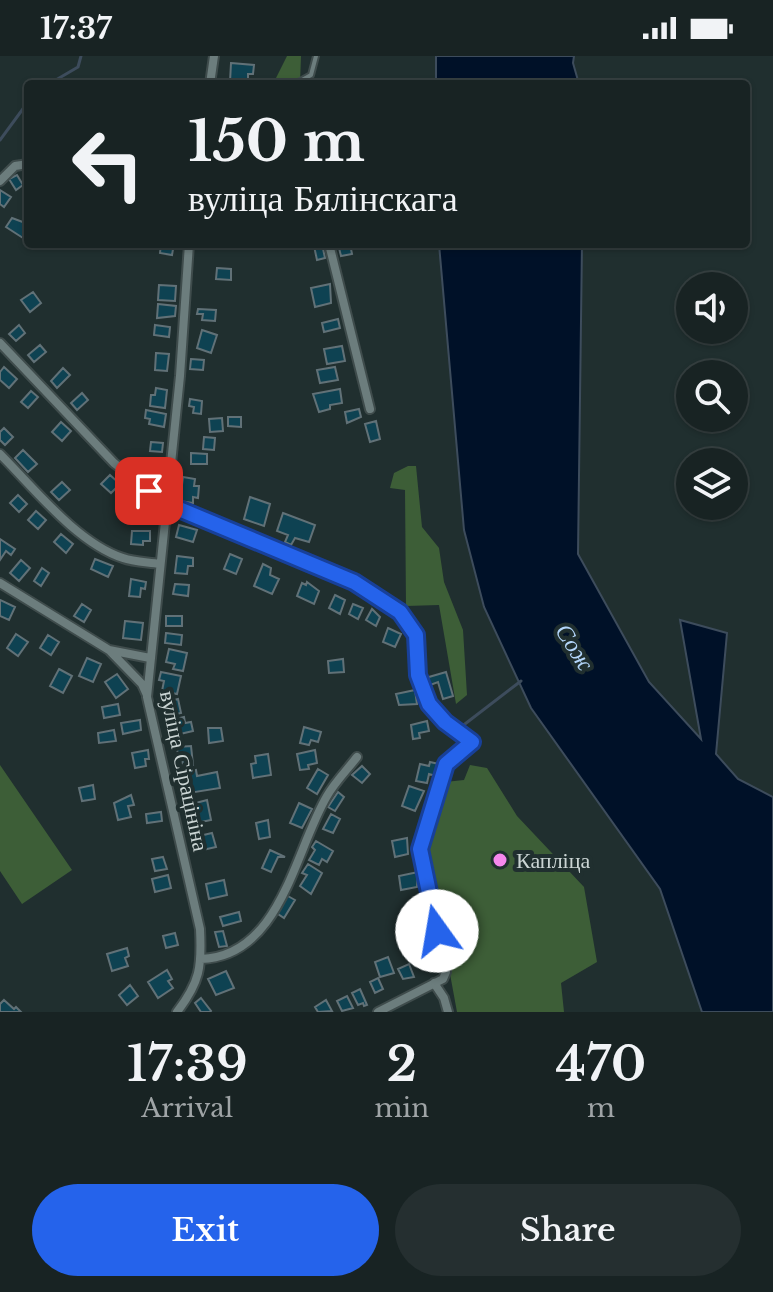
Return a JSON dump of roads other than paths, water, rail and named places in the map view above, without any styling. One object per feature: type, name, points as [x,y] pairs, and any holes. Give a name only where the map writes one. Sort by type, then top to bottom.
[{"type":"street","points":[[211,80],[214,56]]},
{"type":"street","points":[[0,181],[15,166],[24,165]]},
{"type":"street","name":"вуліца Сірацініна","points":[[177,1012],[193,991],[201,959],[200,929],[147,697],[180,376],[189,248]]},
{"type":"street","points":[[330,248],[370,409]]},
{"type":"street","points":[[0,343],[114,463],[167,504],[354,582],[400,612],[416,635],[418,675],[429,704],[445,722],[472,742],[446,764],[420,849],[446,972],[443,979],[378,1012]]},
{"type":"street","points":[[0,454],[76,529],[98,546],[124,559],[160,564]]},
{"type":"street","points":[[0,583],[109,650],[142,684],[147,697]]},
{"type":"street","points":[[109,650],[150,658]]},
{"type":"street","points":[[201,959],[220,959],[241,948],[265,926],[327,796],[357,757]]},
{"type":"street","points":[[434,983],[444,998],[448,1012]]},
{"type":"lane","points":[[302,80],[311,75],[316,56]]},
{"type":"water","points":[[436,56],[574,56],[578,80],[436,80]]},
{"type":"water","name":"Сож","points":[[439,248],[582,248],[578,554],[649,682],[701,739],[680,620],[727,633],[716,754],[738,779],[773,797],[773,1012],[702,1012],[660,889],[531,708],[484,607],[464,530]]},
{"type":"waterway","points":[[56,80],[78,67],[81,56]]},
{"type":"waterway","points":[[0,140],[24,107]]},
{"type":"waterway","points":[[461,727],[521,681]]},
{"type":"place","name":"Капліца","points":[[500,860]]}]
